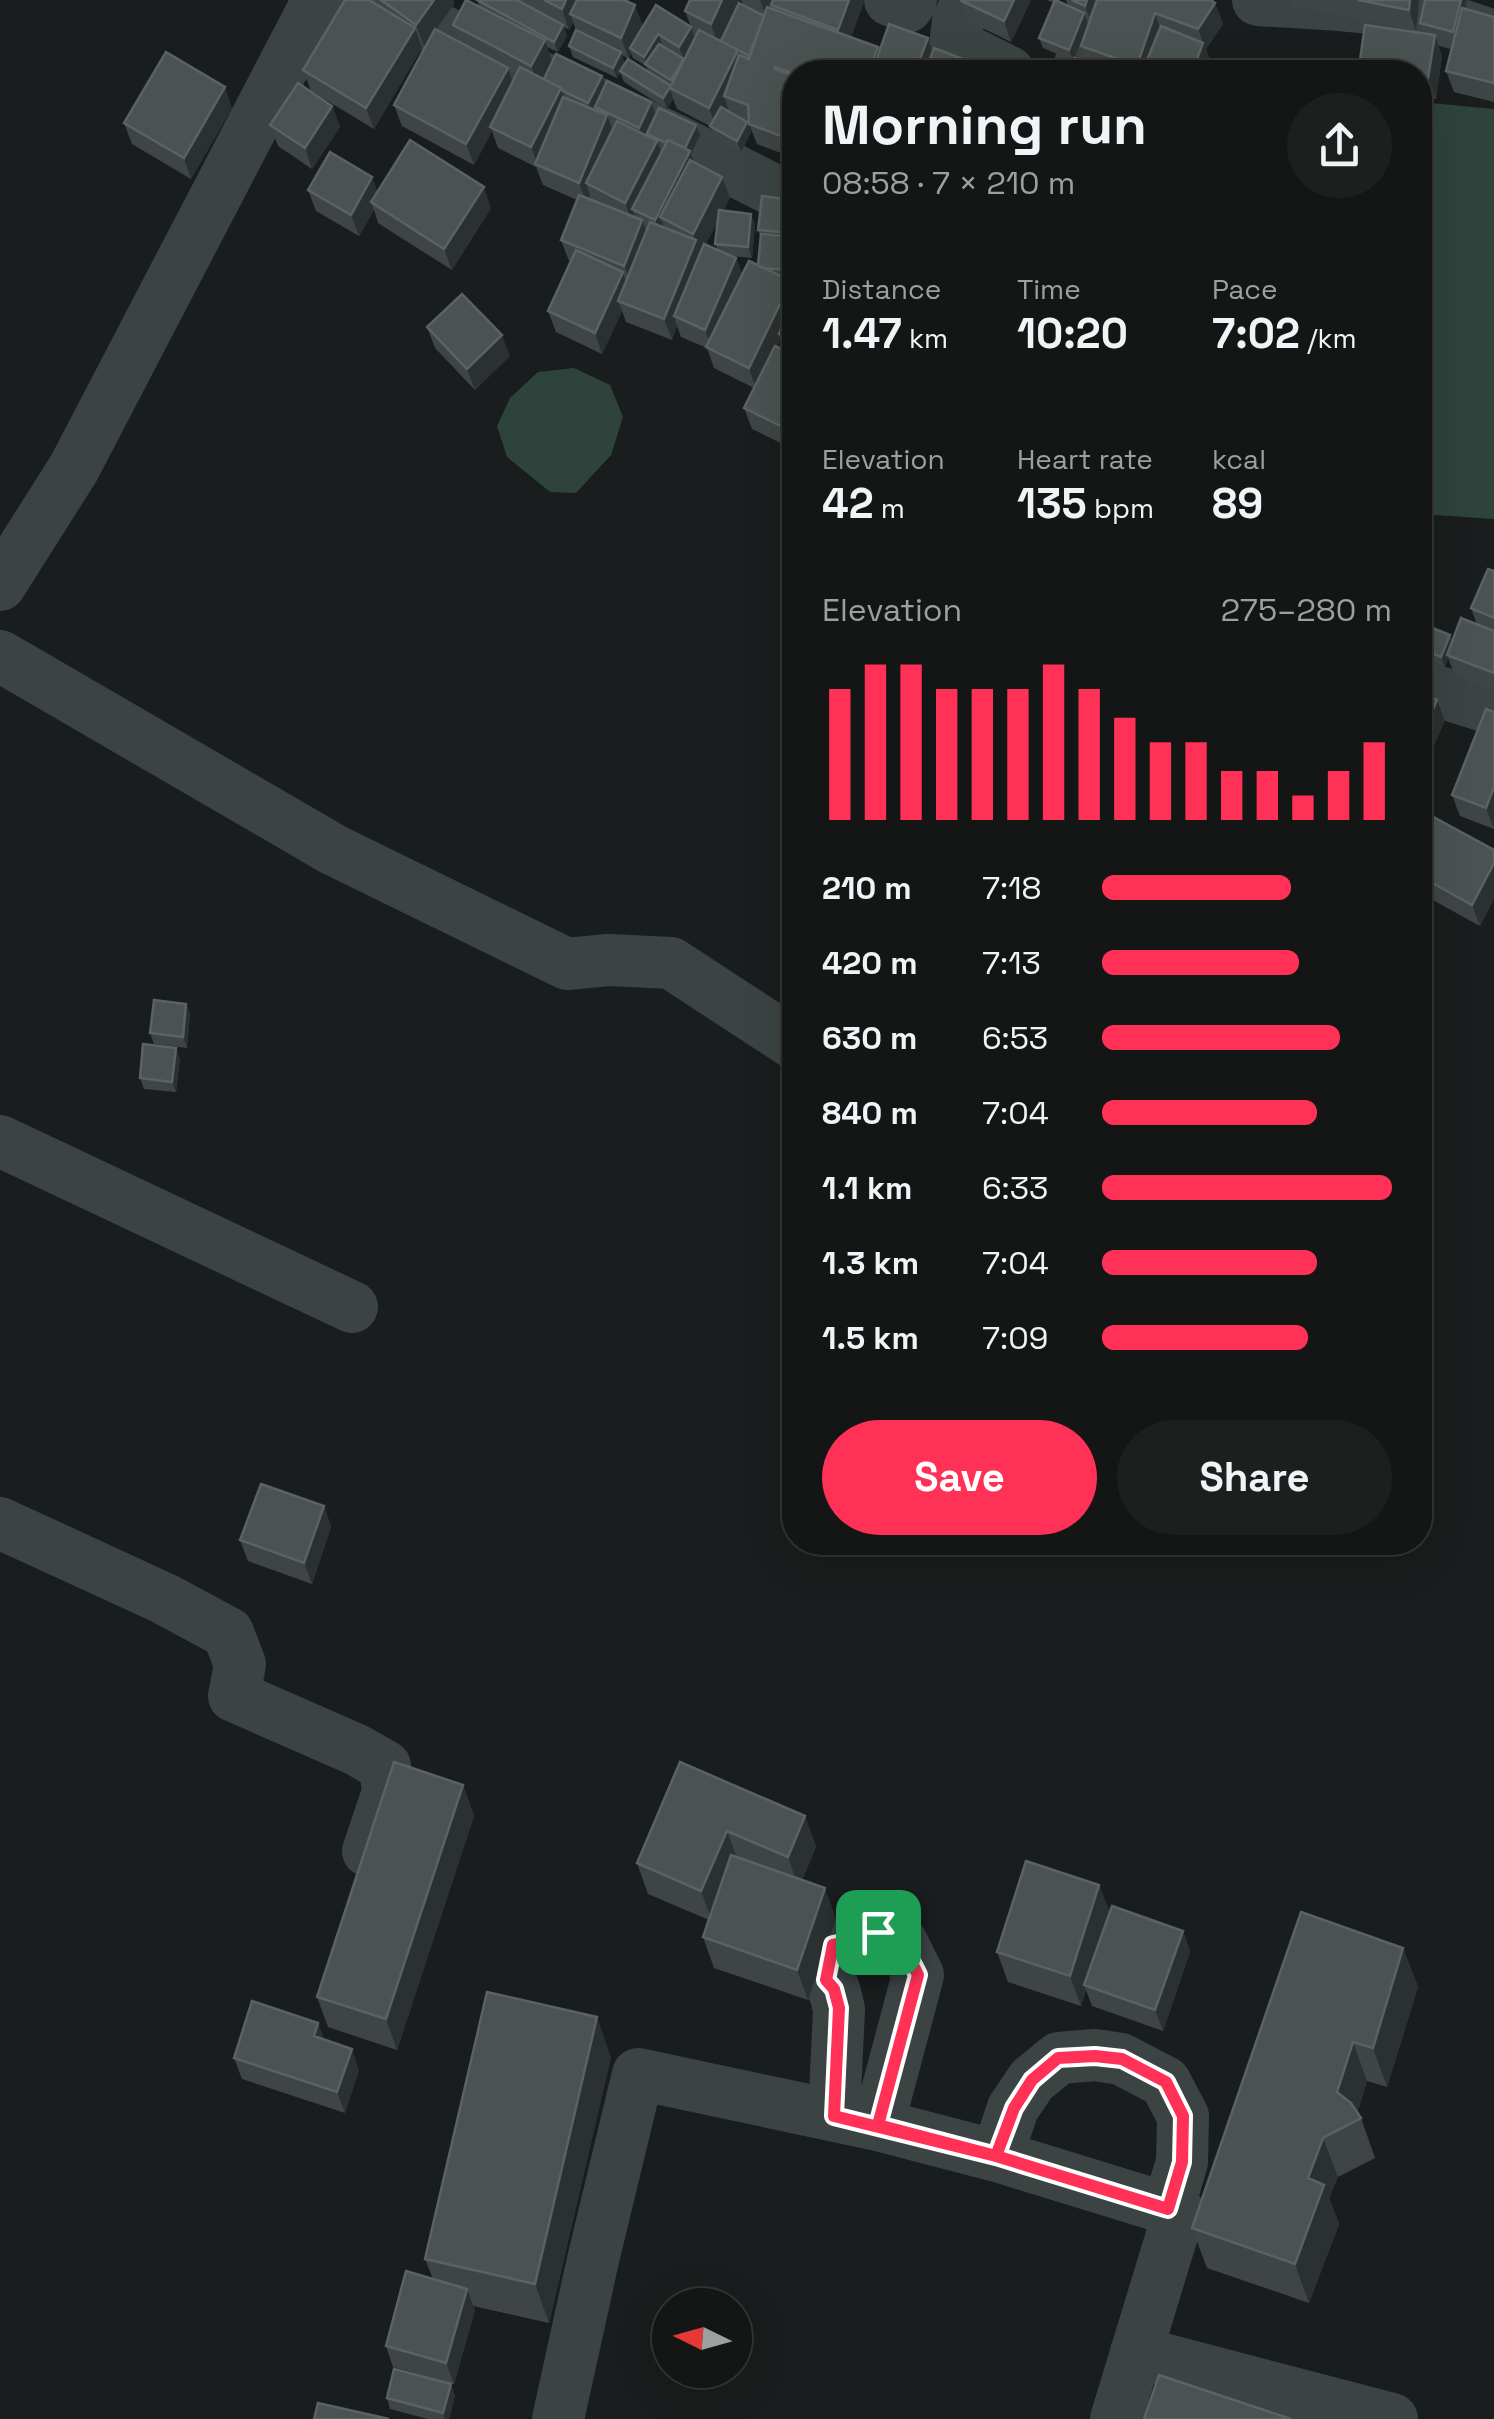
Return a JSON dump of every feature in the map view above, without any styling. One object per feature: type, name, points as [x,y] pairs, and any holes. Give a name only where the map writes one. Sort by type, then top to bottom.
[{"type":"street","points":[[0,585],[74,468],[318,0]]},
{"type":"street","points":[[376,0],[715,146],[782,194]]},
{"type":"street","points":[[890,0],[907,7],[911,0]]},
{"type":"street","points":[[968,0],[958,21],[955,46],[985,60]]},
{"type":"street","points":[[1258,0],[1374,8],[1468,26],[1494,37]]},
{"type":"street","points":[[1079,60],[1088,7]]},
{"type":"street","points":[[706,216],[715,146]]},
{"type":"street","points":[[0,656],[334,850],[567,964],[608,960],[671,962],[782,1035]]},
{"type":"street","points":[[1432,690],[1494,709]]},
{"type":"street","points":[[0,1141],[352,1308]]},
{"type":"street","points":[[0,1523],[228,1633],[240,1664],[234,1696],[357,1750],[384,1766],[388,1792],[353,1896]]},
{"type":"street","points":[[996,2156],[1014,2108],[1032,2080],[1058,2058],[1122,2059],[1166,2082],[1183,2116],[1182,2162],[1168,2209]]},
{"type":"street","points":[[558,2419],[638,2074],[856,2120],[996,2156],[1180,2212],[1116,2419]]},
{"type":"street","points":[[1136,2352],[1392,2419]]},
{"type":"shaded area","points":[[1432,103],[1494,109],[1494,519],[1432,515]]},
{"type":"shaded area","points":[[574,368],[610,385],[623,417],[611,455],[576,493],[550,492],[507,457],[497,426],[510,398],[538,372]]},
{"type":"building","points":[[345,0],[369,0],[415,28],[366,108],[303,70]]},
{"type":"building","points":[[381,0],[434,0],[416,25]]},
{"type":"building","points":[[466,0],[545,40],[531,66],[453,25]]},
{"type":"building","points":[[477,0],[517,0],[563,25],[554,42]]},
{"type":"building","points":[[544,0],[566,0],[562,9]]},
{"type":"building","points":[[577,0],[624,0],[635,5],[621,38],[570,14]]},
{"type":"building","points":[[690,0],[722,0],[711,24],[685,11]]},
{"type":"building","points":[[773,0],[849,0],[838,30],[771,5]]},
{"type":"building","points":[[960,0],[1014,0],[1004,21]]},
{"type":"building","points":[[1055,0],[1084,13],[1069,50],[1039,38]]},
{"type":"building","points":[[1097,0],[1215,3],[1198,29],[1155,13],[1139,60],[1120,60],[1081,46]]},
{"type":"building","points":[[1358,0],[1410,0],[1409,10]]},
{"type":"building","points":[[1425,0],[1461,0],[1453,32],[1420,23]]},
{"type":"building","points":[[739,3],[764,16],[749,56],[721,41]]},
{"type":"building","points":[[656,5],[691,27],[679,47],[658,34],[644,57],[630,48]]},
{"type":"building","points":[[767,7],[878,47],[873,60],[782,60],[782,69],[775,69],[782,71],[782,136],[749,124],[748,105],[724,96],[739,55],[749,59]]},
{"type":"building","points":[[1462,8],[1494,17],[1494,83],[1446,71]]},
{"type":"building","points":[[889,24],[928,38],[920,60],[876,60]]},
{"type":"building","points":[[1365,25],[1435,35],[1431,60],[1360,60]]},
{"type":"building","points":[[1161,26],[1203,43],[1197,60],[1147,60]]},
{"type":"building","points":[[435,29],[508,68],[466,144],[394,105]]},
{"type":"building","points":[[576,30],[621,52],[613,68],[569,46]]},
{"type":"building","points":[[699,30],[738,50],[709,108],[670,88]]},
{"type":"building","points":[[659,44],[684,59],[671,80],[645,64]]},
{"type":"building","points":[[934,48],[963,59],[963,60],[930,60]]},
{"type":"building","points":[[166,52],[225,87],[184,158],[124,123]]},
{"type":"building","points":[[556,54],[602,76],[588,103],[544,79]]},
{"type":"building","points":[[628,59],[671,86],[663,98],[620,71]]},
{"type":"building","points":[[520,67],[561,88],[531,147],[490,127]]},
{"type":"building","points":[[607,81],[651,102],[639,128],[595,107]]},
{"type":"building","points":[[298,83],[332,106],[305,148],[270,125]]},
{"type":"building","points":[[563,97],[607,115],[579,183],[535,164]]},
{"type":"building","points":[[721,107],[747,122],[737,141],[710,126]]},
{"type":"building","points":[[659,108],[696,125],[685,148],[647,134]]},
{"type":"building","points":[[617,121],[657,141],[625,203],[586,183]]},
{"type":"building","points":[[410,140],[484,187],[444,249],[371,202]]},
{"type":"building","points":[[668,140],[690,151],[655,220],[632,209]]},
{"type":"building","points":[[330,152],[372,177],[351,215],[308,190]]},
{"type":"building","points":[[690,160],[722,177],[693,234],[660,217]]},
{"type":"building","points":[[579,195],[642,220],[624,266],[561,240]]},
{"type":"building","points":[[762,196],[782,199],[782,232],[758,230]]},
{"type":"building","points":[[719,210],[751,214],[748,247],[715,244]]},
{"type":"building","points":[[650,222],[696,240],[664,319],[618,301]]},
{"type":"building","points":[[761,234],[782,236],[782,269],[758,265]]},
{"type":"building","points":[[704,244],[736,258],[705,330],[674,316]]},
{"type":"building","points":[[576,250],[623,272],[595,333],[548,311]]},
{"type":"building","points":[[749,261],[782,277],[782,300],[749,368],[706,347]]},
{"type":"building","points":[[462,294],[502,335],[467,369],[427,327]]},
{"type":"building","points":[[775,346],[782,349],[782,427],[744,408]]},
{"type":"building","points":[[1488,569],[1494,571],[1494,618],[1471,608]]},
{"type":"building","points":[[1461,618],[1494,631],[1494,673],[1447,655]]},
{"type":"building","points":[[1432,628],[1450,635],[1441,657],[1432,654]]},
{"type":"building","points":[[1486,709],[1494,712],[1494,787],[1486,808],[1452,795]]},
{"type":"building","points":[[1432,816],[1494,850],[1494,863],[1472,905],[1432,883]]},
{"type":"building","points":[[154,1000],[186,1004],[183,1037],[150,1033]]},
{"type":"building","points":[[143,1044],[176,1048],[172,1082],[140,1078]]},
{"type":"building","points":[[261,1484],[324,1506],[304,1563],[240,1540]]},
{"type":"building","points":[[394,1762],[463,1785],[386,2019],[317,1997]]},
{"type":"building","points":[[680,1762],[805,1816],[788,1857],[727,1831],[701,1891],[637,1863]]},
{"type":"building","points":[[731,1855],[825,1888],[797,1970],[703,1937]]},
{"type":"building","points":[[1026,1861],[1099,1885],[1070,1976],[997,1952]]},
{"type":"building","points":[[1112,1906],[1183,1931],[1155,2010],[1084,1985]]},
{"type":"building","points":[[1301,1912],[1403,1948],[1373,2048],[1353,2042],[1337,2092],[1361,2118],[1323,2138],[1308,2178],[1324,2185],[1295,2264],[1192,2228]]},
{"type":"building","points":[[487,1992],[597,2017],[535,2284],[425,2259]]},
{"type":"building","points":[[252,2001],[318,2023],[314,2036],[352,2049],[337,2092],[234,2058]]},
{"type":"building","points":[[406,2271],[467,2289],[446,2363],[386,2346]]},
{"type":"building","points":[[394,2369],[451,2384],[443,2413],[387,2398]]},
{"type":"building","points":[[1159,2375],[1291,2419],[1144,2419]]},
{"type":"building","points":[[318,2403],[389,2419],[314,2419]]},
{"type":"route","points":[[878,1932],[833,1945],[826,1980],[834,1989],[839,2008],[834,2116],[996,2156],[1168,2209],[1182,2162],[1183,2116],[1166,2082],[1122,2059],[1058,2058],[1032,2080],[1014,2108],[996,2156],[878,2125],[918,1975],[902,1943],[878,1932]]}]
